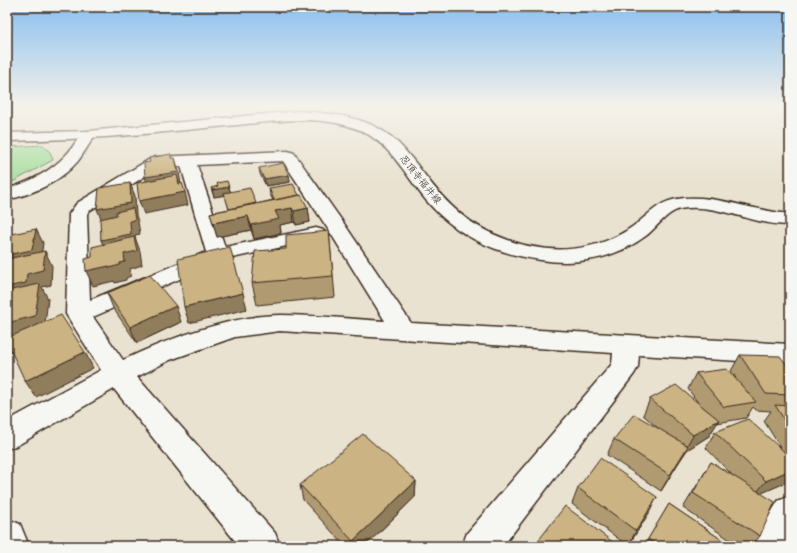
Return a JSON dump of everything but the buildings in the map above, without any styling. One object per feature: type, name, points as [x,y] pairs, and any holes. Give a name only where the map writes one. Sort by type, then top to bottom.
[{"type":"street","name":"忍頂寺福井線","points":[[7,137],[112,132]]},
{"type":"street","name":"忍頂寺福井線","points":[[373,132],[384,138],[396,151],[445,211],[471,230],[508,247],[542,254],[574,256],[609,249],[638,232],[675,204],[703,203],[790,220]]},
{"type":"street","points":[[7,195],[34,186],[54,174],[71,159],[88,134]]},
{"type":"street","points":[[262,546],[118,374],[78,314],[77,218],[80,210],[152,163],[288,156],[338,229],[403,330]]},
{"type":"street","points":[[187,160],[217,255]]},
{"type":"street","points":[[78,314],[217,255],[338,229]]},
{"type":"street","points":[[7,436],[118,374],[161,353],[233,329],[280,323],[627,345],[786,359]]},
{"type":"street","points":[[480,546],[625,367],[627,345]]},
{"type":"street","points":[[772,546],[790,513]]},
{"type":"street","points":[[7,537],[11,546]]},
{"type":"green space","points":[[43,145],[50,152],[53,160],[7,185],[7,147]]}]
